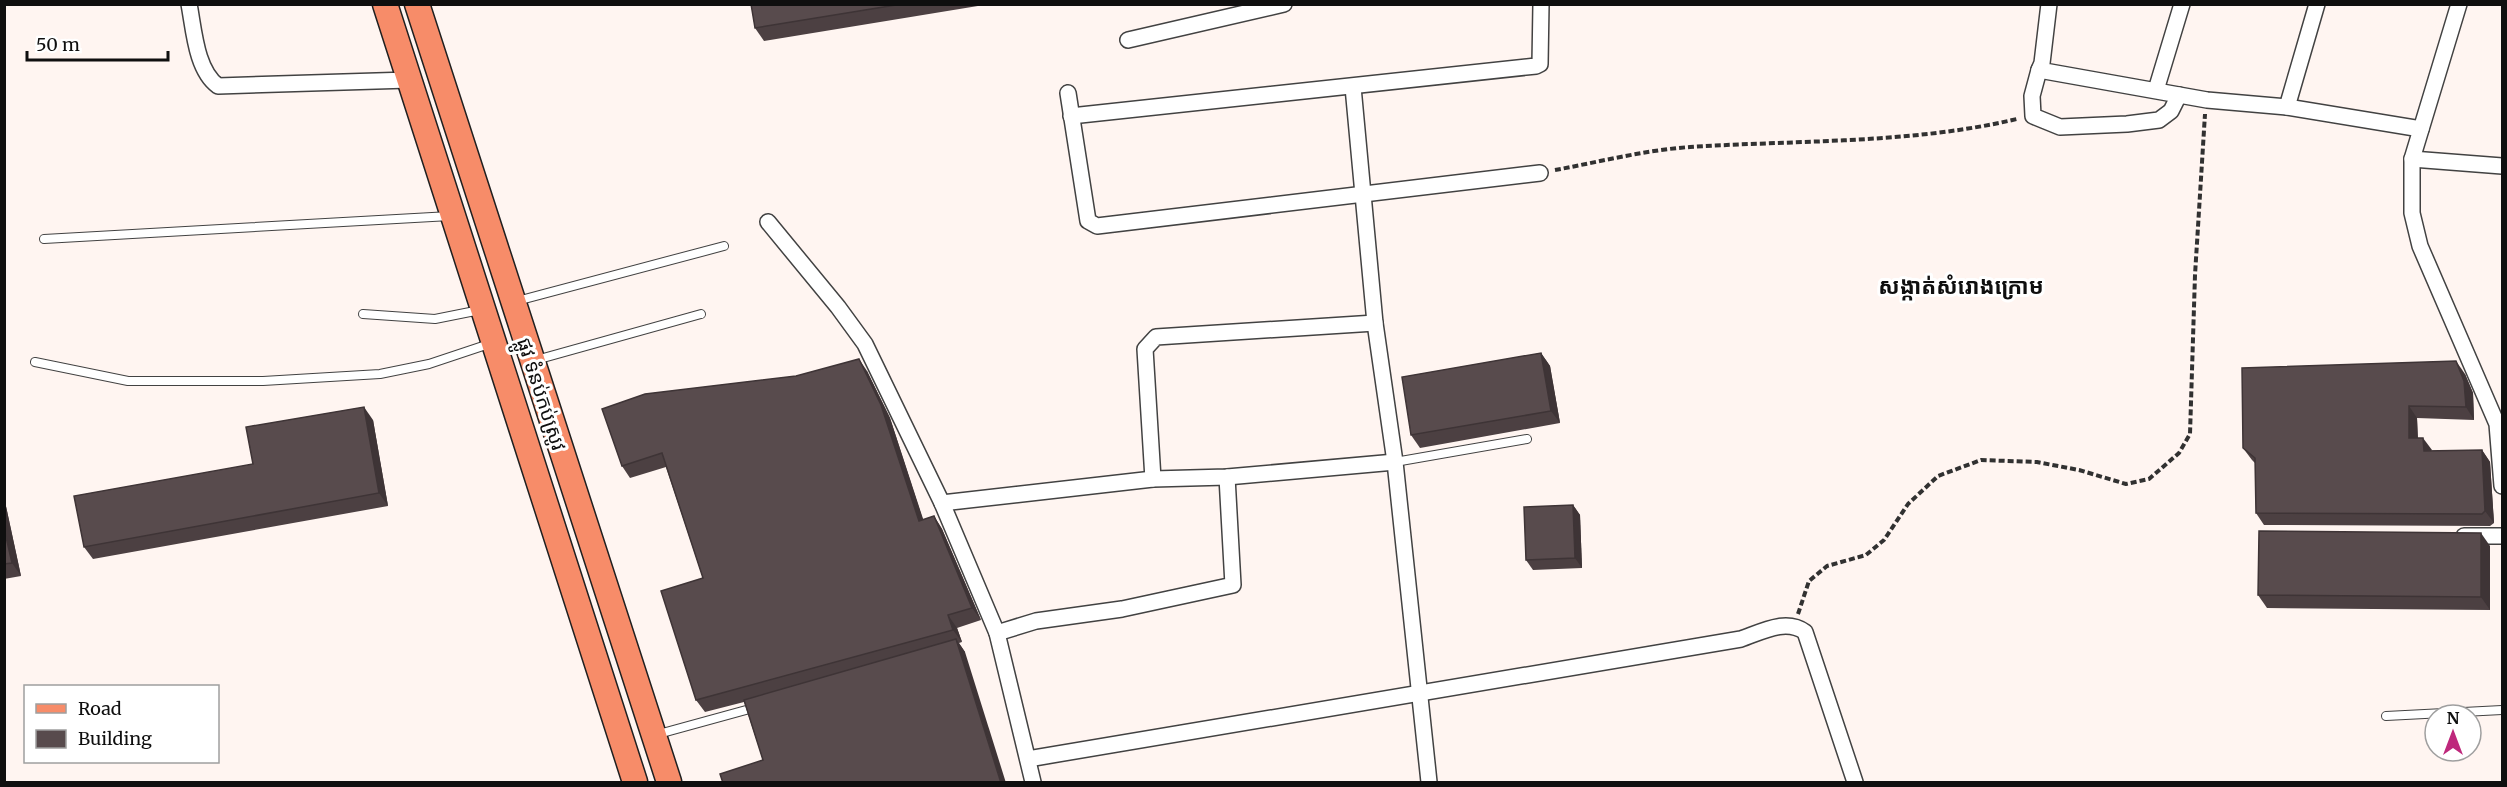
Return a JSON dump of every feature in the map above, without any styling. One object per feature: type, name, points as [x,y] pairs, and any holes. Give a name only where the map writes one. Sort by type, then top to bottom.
[{"type":"main road","name":"ផ្លូវ ទំនប់កប់ស្រូវ","points":[[385,4],[635,783]]},
{"type":"main road","name":"ផ្លូវ ទំនប់កប់ស្រូវ","points":[[417,4],[669,783]]},
{"type":"street","points":[[189,4],[200,54],[210,80],[218,86],[409,80]]},
{"type":"street","points":[[1128,40],[1284,4]]},
{"type":"street","points":[[1071,116],[1536,66],[1540,64],[1541,4]]},
{"type":"street","points":[[2049,4],[2042,63],[2032,96],[2033,116],[2060,127],[2159,120],[2171,111],[2179,95]]},
{"type":"street","points":[[2156,90],[2182,4]]},
{"type":"street","points":[[2288,107],[2317,4]]},
{"type":"street","points":[[2459,4],[2412,159],[2412,213],[2420,246],[2500,424],[2502,486]]},
{"type":"street","points":[[2039,69],[2207,100],[2288,107],[2421,129]]},
{"type":"street","points":[[1353,87],[1365,194],[1375,323],[1395,462],[1429,783]]},
{"type":"street","points":[[1068,93],[1089,221],[1097,226],[1540,173]]},
{"type":"street","points":[[2412,159],[2502,166]]},
{"type":"street","points":[[768,222],[838,307],[865,344],[942,503],[997,633],[1033,783]]},
{"type":"street","points":[[1153,479],[1145,350],[1156,337],[1375,323]]},
{"type":"street","points":[[942,503],[1153,479],[1227,477],[1395,462]]},
{"type":"street","points":[[997,633],[1036,621],[1122,609],[1233,585],[1227,477]]},
{"type":"street","points":[[2444,536],[2502,536]]},
{"type":"street","points":[[1028,759],[1421,695],[1741,639],[1785,625],[1797,626],[1805,632],[1855,783]]},
{"type":"lane","points":[[44,239],[454,216]]},
{"type":"lane","points":[[512,302],[724,246]]},
{"type":"lane","points":[[363,314],[435,319],[484,309]]},
{"type":"lane","points":[[532,361],[701,314]]},
{"type":"lane","points":[[35,362],[128,381],[263,381],[380,374],[429,364],[495,342]]},
{"type":"lane","points":[[1395,462],[1527,439]]},
{"type":"lane","points":[[654,735],[761,706]]},
{"type":"lane","points":[[2386,716],[2502,710]]},
{"type":"path","points":[[1797,626],[1799,605],[1809,581],[1827,566],[1866,555],[1884,540],[1908,504],[1938,476],[1981,460],[2037,462],[2079,470],[2126,484],[2149,479],[2179,453],[2190,434],[2202,131],[2207,100]]},
{"type":"path","points":[[1540,173],[1687,147],[1825,142],[1984,127],[2033,116]]},
{"type":"building","points":[[751,4],[902,4],[755,28]]},
{"type":"building","points":[[1541,353],[1551,411],[1411,435],[1402,377]]},
{"type":"building","points":[[859,359],[881,405],[919,521],[934,516],[972,608],[948,615],[953,630],[696,700],[661,591],[703,578],[662,453],[622,466],[602,409],[645,394],[796,376]]},
{"type":"building","points":[[2456,361],[2464,381],[2466,407],[2409,406],[2409,438],[2423,438],[2424,451],[2482,450],[2485,511],[2482,514],[2256,513],[2255,458],[2243,448],[2242,368]]},
{"type":"building","points":[[364,407],[379,493],[84,547],[74,496],[253,464],[246,427]]},
{"type":"building","points":[[1573,505],[1575,558],[1526,560],[1524,507]]},
{"type":"building","points":[[4,528],[12,563],[4,564]]},
{"type":"building","points":[[2259,531],[2481,533],[2481,597],[2258,595]]},
{"type":"building","points":[[956,639],[1001,783],[723,783],[720,774],[763,760],[744,700]]},
{"type":"district","name":"សង្កាត់សំរោងក្រោម","points":[[1961,286]]}]
